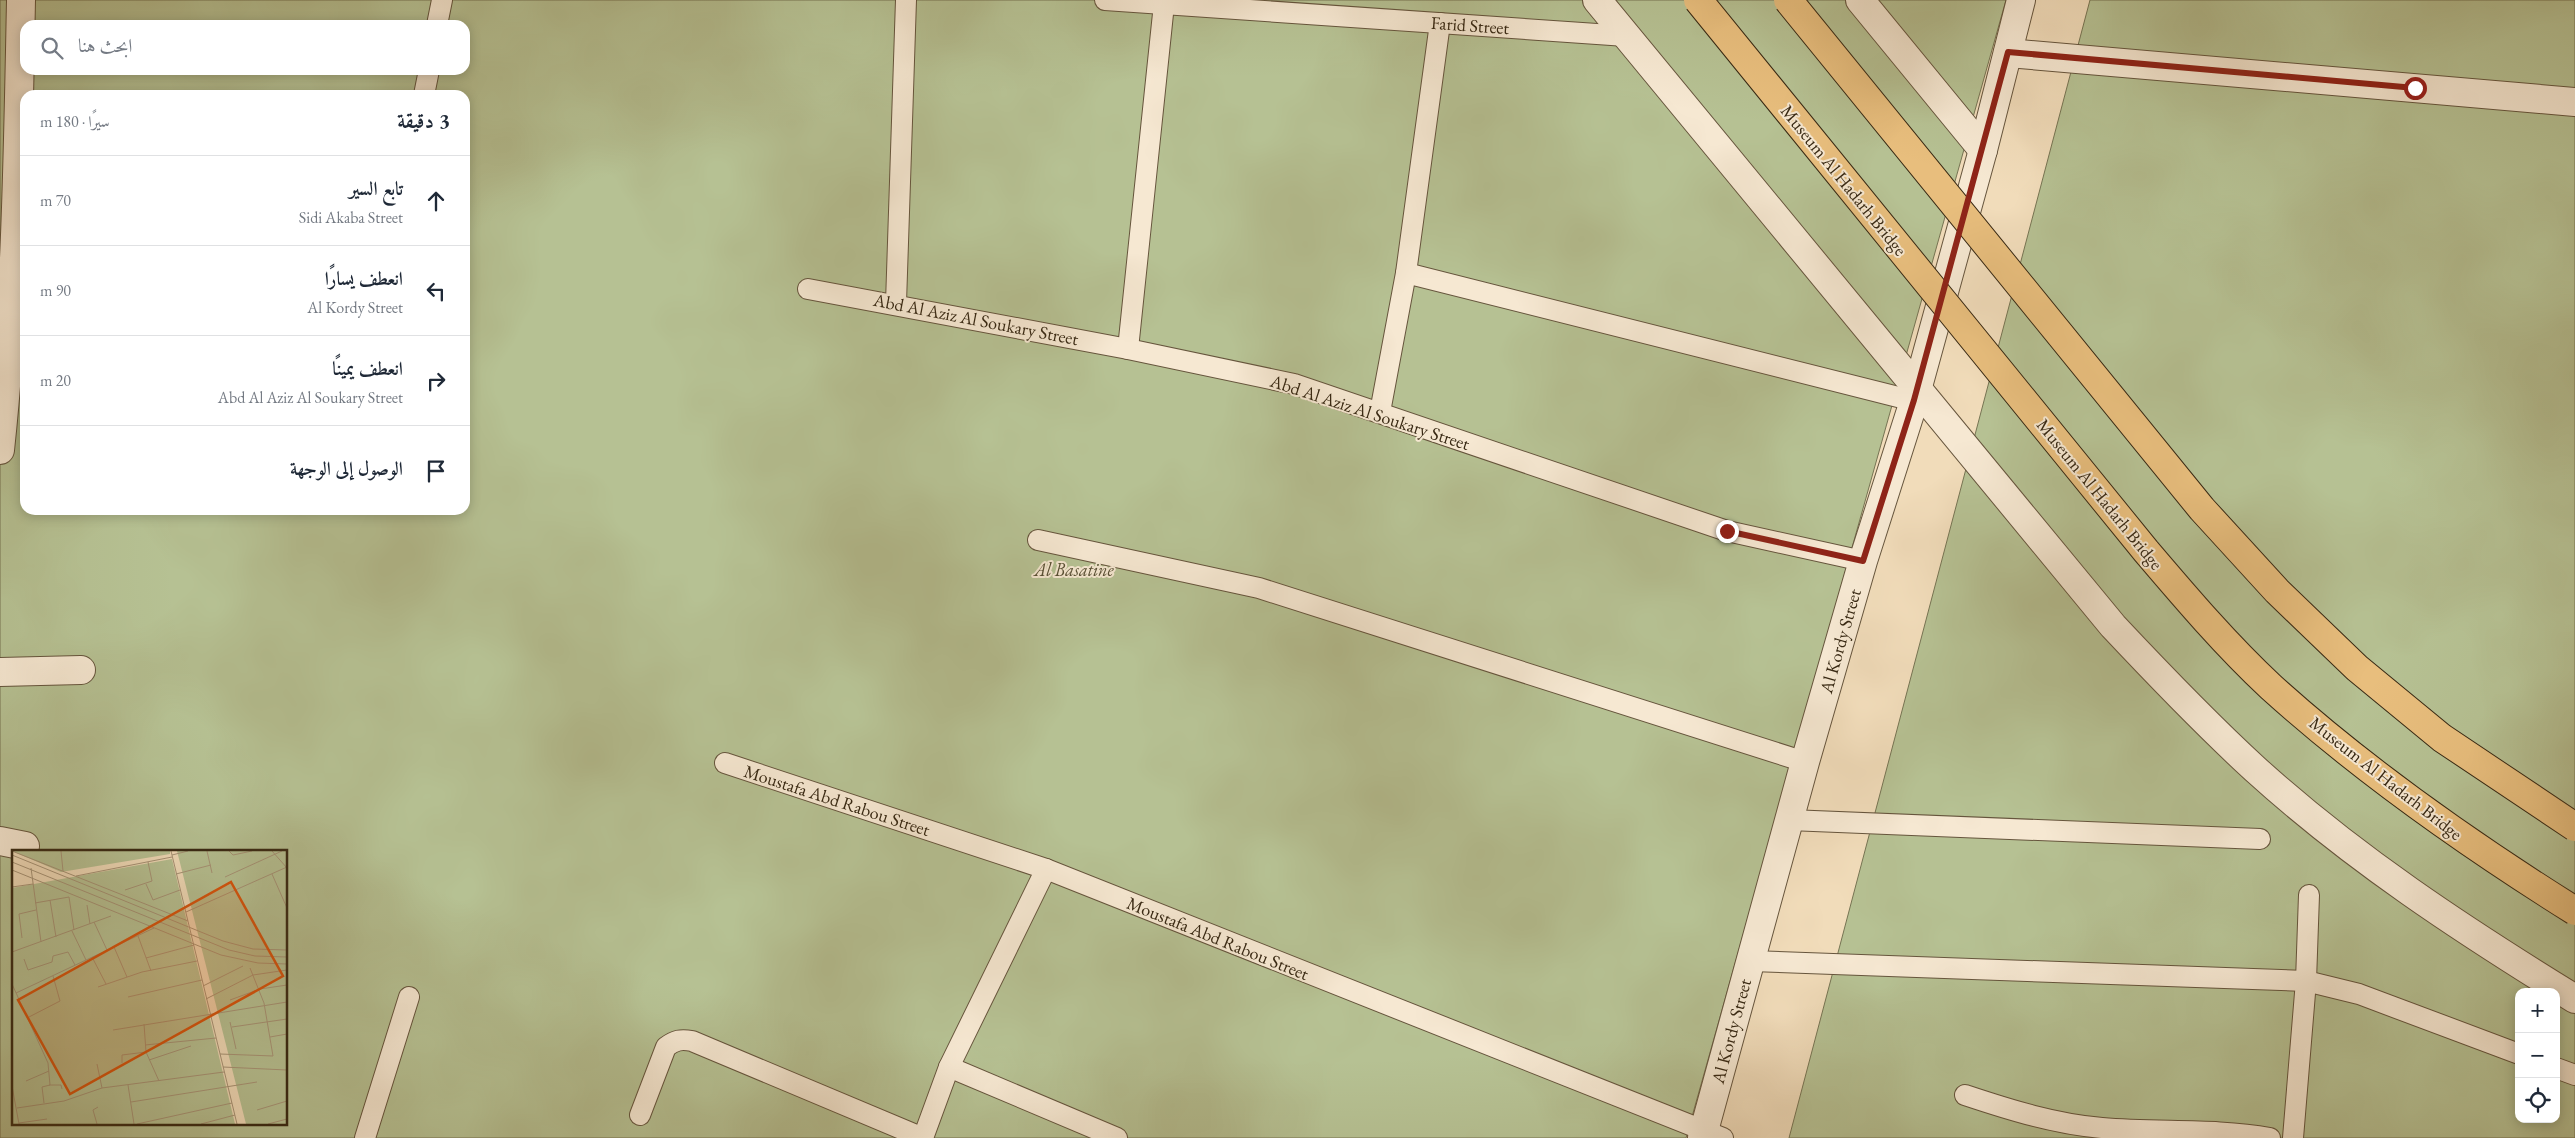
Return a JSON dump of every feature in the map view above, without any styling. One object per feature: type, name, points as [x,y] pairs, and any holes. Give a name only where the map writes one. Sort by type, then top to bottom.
[{"type":"highway","name":"Museum Al Hadarh Bridge","points":[[1698,0],[2139,544],[2207,621],[2270,686],[2346,751],[2425,812],[2507,869],[2575,911]]},
{"type":"highway","points":[[1788,0],[2202,509],[2277,592],[2357,668],[2442,738],[2575,827]]},
{"type":"street","points":[[21,0],[21,20]]},
{"type":"street","points":[[1597,0],[1915,394],[2113,626],[2182,699],[2256,769],[2333,834],[2411,894],[2492,948],[2575,999]]},
{"type":"street","points":[[1860,0],[1983,150]]},
{"type":"street","name":"Al Kordy Street","points":[[1709,1136],[1750,961],[1804,762],[1863,561],[1915,394],[1983,150],[2021,0]]},
{"type":"street","points":[[2008,52],[2575,102]]},
{"type":"street","points":[[21,75],[21,90]]},
{"type":"street","points":[[0,450],[20,228]]},
{"type":"street","points":[[0,672],[81,670]]},
{"type":"lane","points":[[438,20],[442,0]]},
{"type":"lane","points":[[896,304],[906,0]]},
{"type":"lane","name":"Farid Street","points":[[1105,0],[1626,36]]},
{"type":"lane","points":[[1128,348],[1164,4]]},
{"type":"lane","points":[[1380,412],[1406,273],[1440,23]]},
{"type":"lane","points":[[425,90],[428,75]]},
{"type":"lane","points":[[1406,273],[1915,394]]},
{"type":"lane","name":"Abd Al Aziz Al Soukary Street","points":[[808,289],[1128,348],[1294,384],[1727,531],[1863,561]]},
{"type":"lane","points":[[1038,540],[1260,588],[1804,762]]},
{"type":"lane","name":"Moustafa Abd Rabou Street","points":[[725,763],[1046,869],[1709,1136]]},
{"type":"lane","points":[[1789,820],[2260,839]]},
{"type":"lane","points":[[640,1115],[666,1047],[673,1041],[682,1039],[692,1040],[923,1138],[949,1066],[1046,869]]},
{"type":"lane","points":[[2293,1138],[2306,982],[2309,894]]},
{"type":"lane","points":[[1750,961],[2306,982],[2359,994],[2515,1052]]},
{"type":"lane","points":[[364,1138],[409,997]]},
{"type":"lane","points":[[949,1066],[1117,1138]]},
{"type":"lane","points":[[2560,1069],[2575,1075]]},
{"type":"lane","points":[[1965,1095],[2009,1110],[2054,1121],[2100,1128],[2239,1132],[2270,1138]]},
{"type":"green space","name":"Al Basatine","points":[[0,0],[2006,0],[1686,1138],[0,1138]]},
{"type":"green space","points":[[2090,0],[2575,0],[2575,1138],[1789,1138]]},
{"type":"route","points":[[1727,531],[1863,561],[1914,400],[2008,52],[2415,88]]}]
